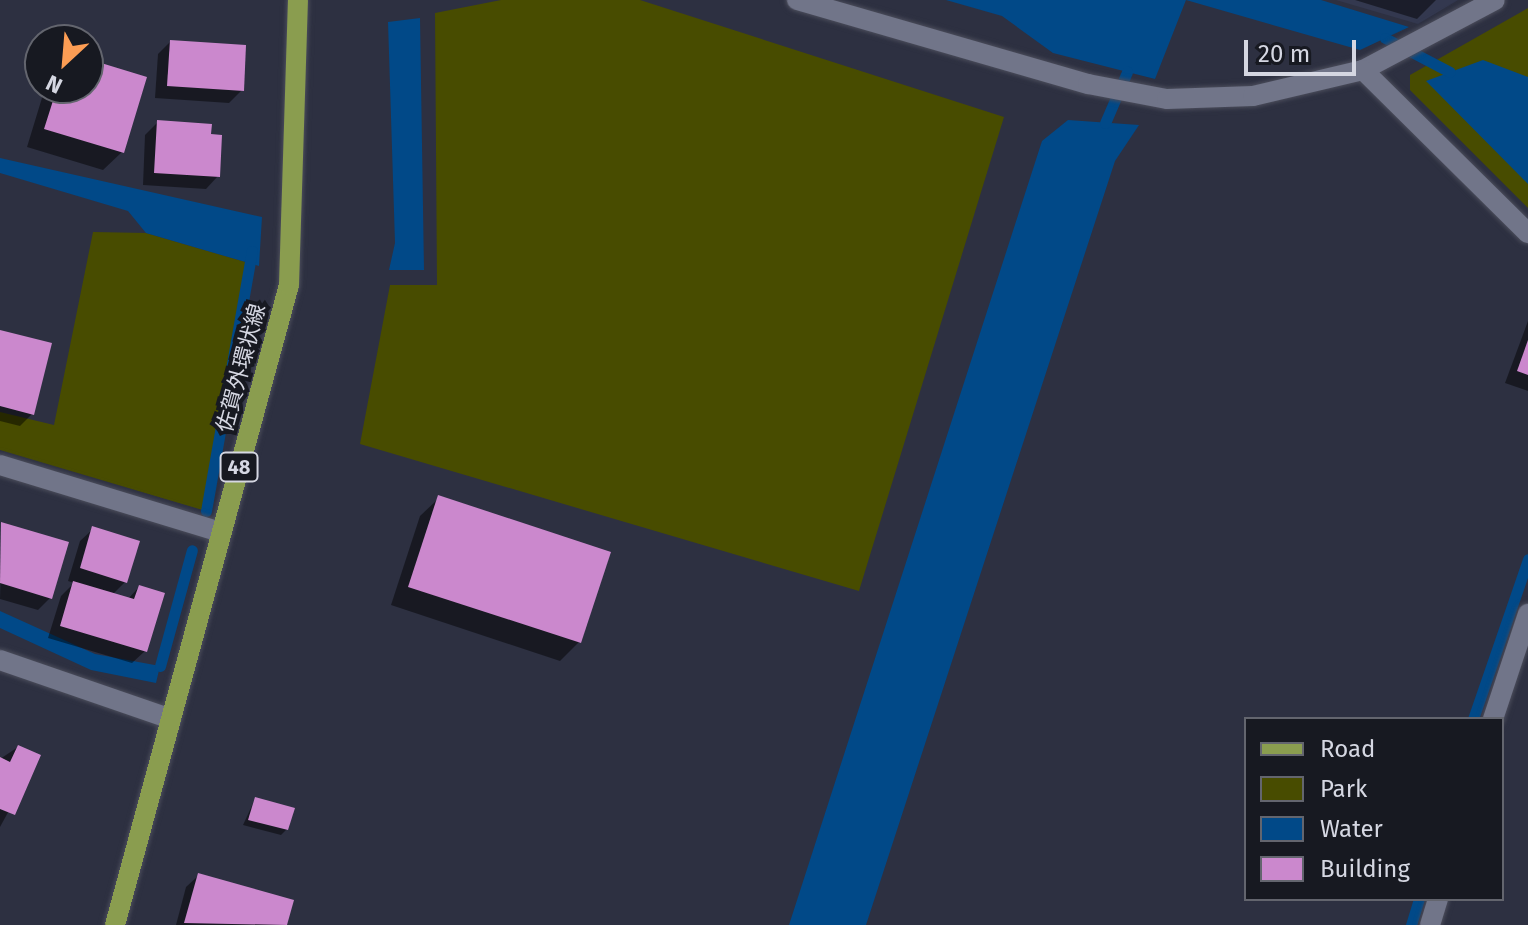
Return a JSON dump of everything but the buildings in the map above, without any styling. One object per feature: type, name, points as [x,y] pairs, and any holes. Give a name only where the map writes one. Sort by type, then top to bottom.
[{"type":"main road","name":"佐賀外環状線","points":[[115,925],[289,285],[298,0]]},
{"type":"street","points":[[797,0],[1088,84],[1167,99],[1253,96],[1372,66],[1437,34],[1495,0]]},
{"type":"street","points":[[1372,66],[1528,233]]},
{"type":"street","points":[[0,465],[221,532]]},
{"type":"street","points":[[1494,717],[1528,614]]},
{"type":"street","points":[[0,660],[171,719]]},
{"type":"street","points":[[1430,925],[1437,901]]},
{"type":"shaded area","points":[[1336,0],[1458,0],[1418,24]]},
{"type":"green space","points":[[501,0],[640,0],[1004,117],[859,591],[360,444],[390,285],[437,285],[435,13]]},
{"type":"green space","points":[[1528,8],[1528,208],[1410,90],[1410,75]]},
{"type":"green space","points":[[93,232],[146,233],[249,263],[206,511],[0,450],[0,412],[54,425]]},
{"type":"water","points":[[946,0],[1186,0],[1155,79],[1053,53],[1002,16]]},
{"type":"water","points":[[1186,0],[1321,0],[1409,27],[1360,50]]},
{"type":"water","points":[[420,18],[424,270],[389,270],[395,243],[388,22]]},
{"type":"water","points":[[1483,60],[1528,77],[1528,184],[1426,81]]},
{"type":"water","points":[[1068,120],[1139,125],[1115,161],[866,925],[789,925],[1042,141]]},
{"type":"water","points":[[0,158],[262,217],[259,266],[146,233],[128,211],[0,173]]},
{"type":"water","points":[[0,611],[95,654],[160,666],[156,683],[91,670],[0,628]]},
{"type":"waterway","points":[[1385,38],[1450,72]]},
{"type":"waterway","points":[[1105,123],[1127,72]]},
{"type":"waterway","points":[[206,511],[252,251]]},
{"type":"waterway","points":[[160,666],[192,550]]},
{"type":"waterway","points":[[1474,717],[1528,559]]},
{"type":"waterway","points":[[1411,925],[1418,901]]}]
